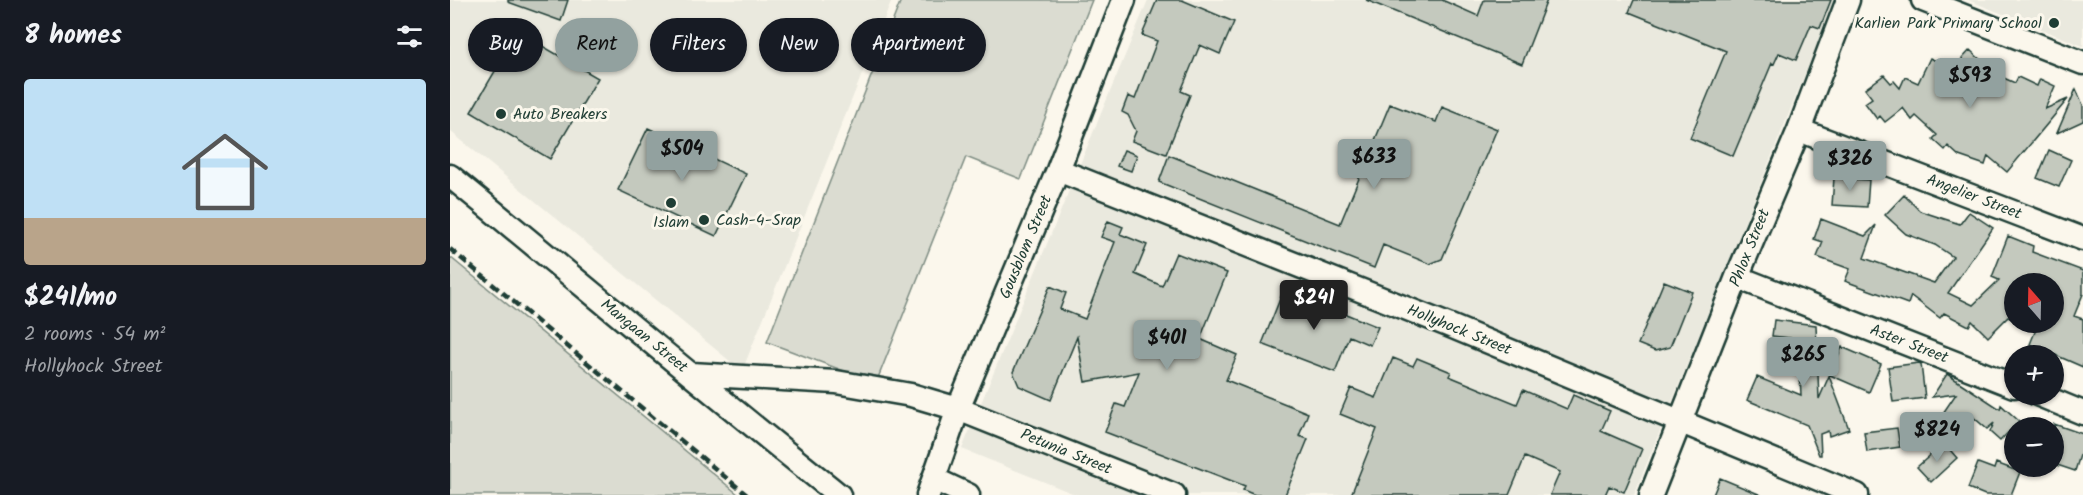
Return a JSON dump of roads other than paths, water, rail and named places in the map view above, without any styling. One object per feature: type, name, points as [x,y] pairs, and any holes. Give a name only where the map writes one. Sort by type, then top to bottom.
[{"type":"street","name":"Gousblom Street","points":[[931,487],[958,409],[1058,170],[1124,0]]},
{"type":"street","name":"Phlox Street","points":[[1651,495],[1737,277],[1799,130],[1848,0]]},
{"type":"street","points":[[1923,0],[2083,63]]},
{"type":"street","name":"Angelier Street","points":[[1799,130],[2083,239]]},
{"type":"street","name":"Hollyhock Street","points":[[1058,170],[1436,320],[1857,495]]},
{"type":"street","name":"Mangaan Street","points":[[450,176],[839,495]]},
{"type":"street","name":"Aster Street","points":[[1737,277],[2004,382]]},
{"type":"street","name":"Petunia Street","points":[[691,374],[836,382],[911,395],[958,409],[1174,495]]},
{"type":"street","points":[[2064,405],[2083,412]]},
{"type":"street","points":[[931,487],[968,495]]},
{"type":"railway","points":[[450,249],[747,495]]},
{"type":"place","name":"Karlien Park Primary School","points":[[2054,23]]},
{"type":"place","name":"Auto Breakers","points":[[501,114]]},
{"type":"place","name":"Islam","points":[[671,203]]},
{"type":"place","name":"Cash-4-Srap","points":[[704,220]]}]
